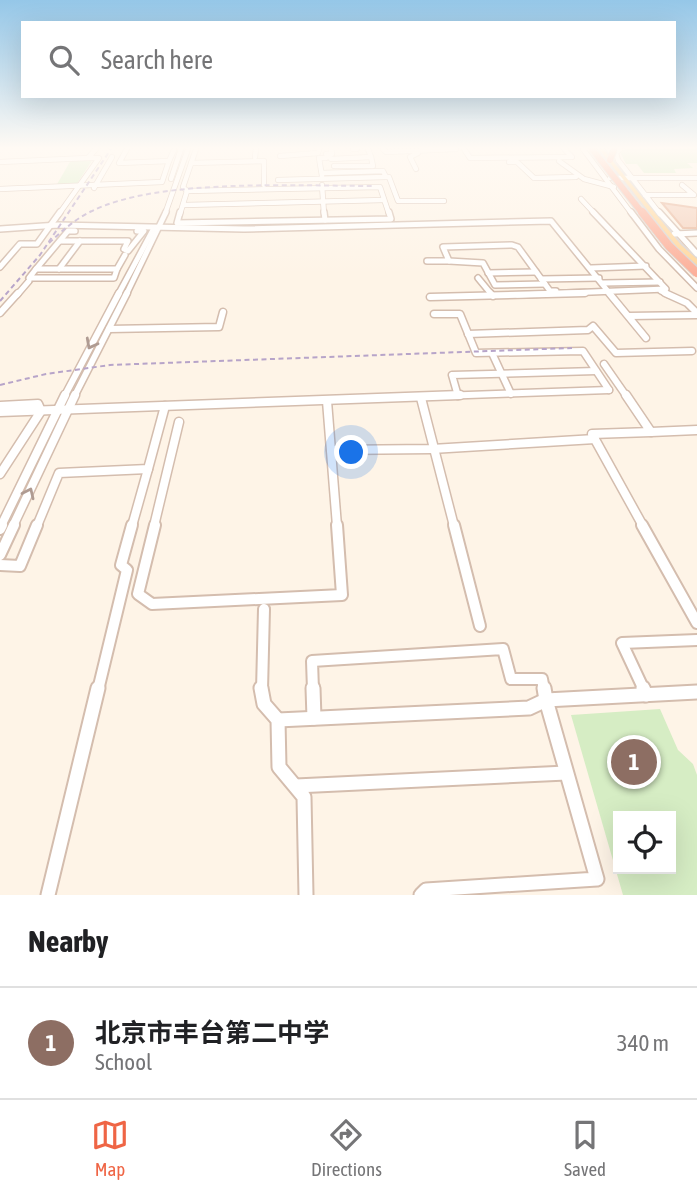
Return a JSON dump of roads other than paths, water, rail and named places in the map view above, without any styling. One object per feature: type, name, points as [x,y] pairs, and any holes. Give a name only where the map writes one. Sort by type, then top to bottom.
[{"type":"highway","points":[[626,191],[677,254]]},
{"type":"highway","points":[[637,191],[668,233],[697,263]]},
{"type":"main road","points":[[622,191],[658,234],[697,273]]},
{"type":"main road","points":[[638,191],[697,263]]},
{"type":"street","points":[[1,265],[20,244],[37,244],[75,191]]},
{"type":"street","points":[[157,228],[166,191]]},
{"type":"street","points":[[0,529],[59,410],[157,228],[172,191]]},
{"type":"street","points":[[185,191],[184,205],[177,223],[391,219],[381,191]]},
{"type":"street","points":[[322,191],[325,220]]},
{"type":"street","points":[[394,191],[398,201],[444,201]]},
{"type":"street","points":[[617,191],[659,249],[697,288]]},
{"type":"street","points":[[641,191],[672,234],[697,254]]},
{"type":"street","points":[[645,195],[694,195],[689,191]]},
{"type":"street","points":[[581,199],[666,289],[661,291]]},
{"type":"street","points":[[184,205],[384,200]]},
{"type":"street","points":[[0,229],[50,226],[266,229],[551,221],[646,338]]},
{"type":"street","points":[[126,253],[133,248],[144,231],[68,231],[29,278],[114,278],[117,269],[126,253],[132,244]]},
{"type":"street","points":[[650,233],[697,233]]},
{"type":"street","points":[[60,241],[128,241],[124,249],[126,253]]},
{"type":"street","points":[[59,269],[80,241]]},
{"type":"street","points":[[449,261],[443,247],[512,245],[518,247],[550,291],[661,291],[687,303],[697,314]]},
{"type":"street","points":[[126,253],[143,255]]},
{"type":"street","points":[[0,555],[143,255]]},
{"type":"street","points":[[427,261],[480,261],[495,285],[543,281],[660,282]]},
{"type":"street","points":[[591,268],[646,266]]},
{"type":"street","points":[[36,269],[117,269]]},
{"type":"street","points":[[488,273],[536,272]]},
{"type":"street","points":[[478,278],[492,296]]},
{"type":"street","points":[[0,313],[29,281]]},
{"type":"street","points":[[430,297],[610,291]]},
{"type":"street","points":[[109,329],[219,327],[222,312]]},
{"type":"street","points":[[0,412],[609,390],[583,351],[476,354],[460,314],[434,314]]},
{"type":"street","points":[[629,316],[697,314]]},
{"type":"street","points":[[468,334],[588,330],[593,326]]},
{"type":"street","points":[[532,327],[593,326]]},
{"type":"street","points":[[593,326],[616,353],[692,351]]},
{"type":"street","points":[[492,353],[511,394]]},
{"type":"street","points":[[604,364],[651,432]]},
{"type":"street","points":[[458,396],[452,375],[596,371]]},
{"type":"street","points":[[421,398],[480,626]]},
{"type":"street","points":[[179,422],[138,594],[152,604],[342,595],[327,401]]},
{"type":"street","points":[[0,406],[38,404],[41,411]]},
{"type":"street","points":[[48,895],[127,570],[121,565],[164,406]]},
{"type":"street","points":[[0,474],[41,411]]},
{"type":"street","points":[[697,430],[592,434],[697,623]]},
{"type":"street","points":[[331,450],[434,449],[595,439]]},
{"type":"street","points":[[0,565],[20,566],[59,473],[148,469]]},
{"type":"street","points":[[264,609],[261,686],[264,704],[278,720],[279,767],[304,797],[306,895]]},
{"type":"street","points":[[646,695],[622,643],[697,640]]},
{"type":"street","points":[[314,718],[312,661],[503,649],[511,679],[542,679],[597,879],[426,890],[421,895]]},
{"type":"street","points":[[278,720],[529,708],[546,700],[697,692]]},
{"type":"street","points":[[296,786],[566,773]]},
{"type":"railway","points":[[0,301],[40,255],[83,191]]},
{"type":"railway","points":[[49,243],[74,221],[92,211],[120,200],[174,191]]},
{"type":"railway","points":[[0,385],[46,374],[110,365],[572,348]]},
{"type":"place","name":"北京市丰台第二中学","points":[[634,762]]}]
